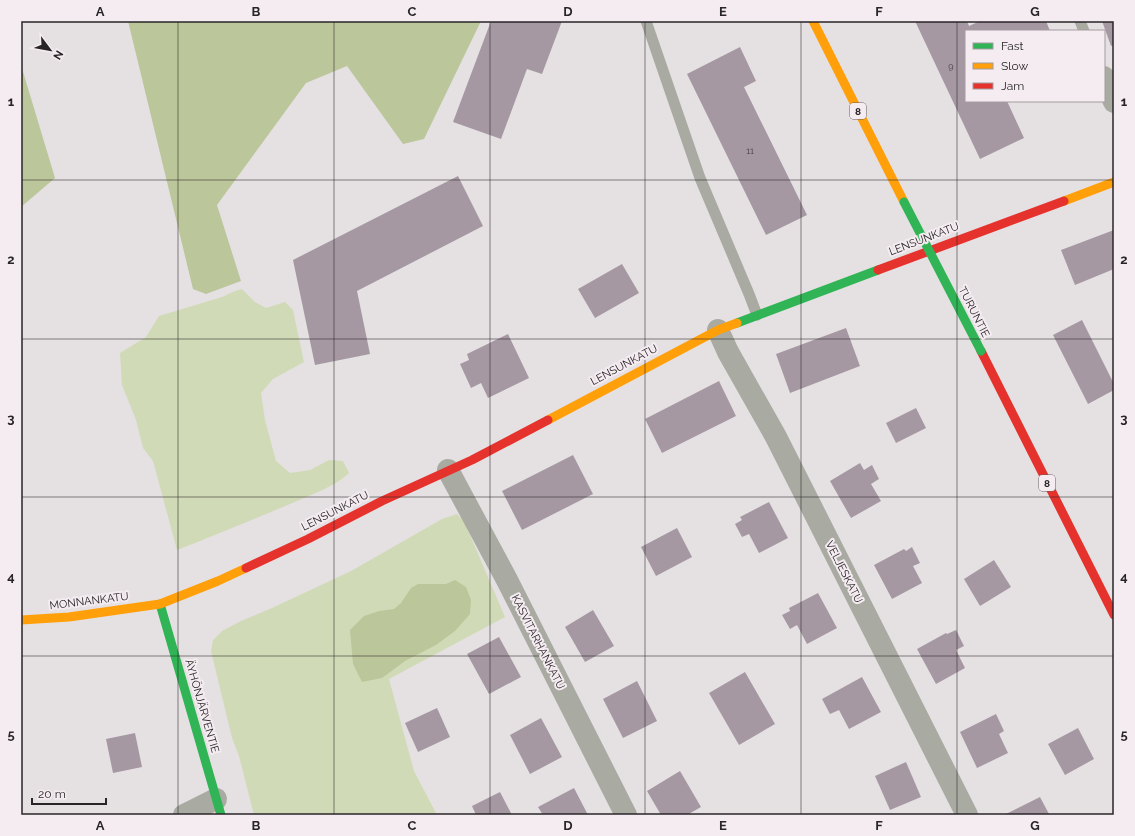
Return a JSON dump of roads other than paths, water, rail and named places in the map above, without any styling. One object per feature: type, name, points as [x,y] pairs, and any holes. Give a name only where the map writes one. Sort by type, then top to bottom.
[{"type":"main road","name":"TURUNTIE","points":[[813,21],[1114,615]]},
{"type":"main road","name":"LENSUNKATU","points":[[160,604],[218,581],[382,501],[472,460],[718,330],[1114,182]]},
{"type":"main road","name":"MONNANKATU","points":[[21,620],[76,616],[160,604]]},
{"type":"main road","name":"ÄYHÖNJÄRVENTIE","points":[[160,604],[219,807]]},
{"type":"street","points":[[1105,80],[1114,102]]},
{"type":"street","name":"VELJESKATU","points":[[718,330],[728,352],[776,437],[967,815]]},
{"type":"street","name":"KASVITARHANKATU","points":[[448,470],[510,586],[626,815]]},
{"type":"street","points":[[184,815],[219,807]]},
{"type":"lane","points":[[646,21],[700,178],[750,294],[757,315]]}]
